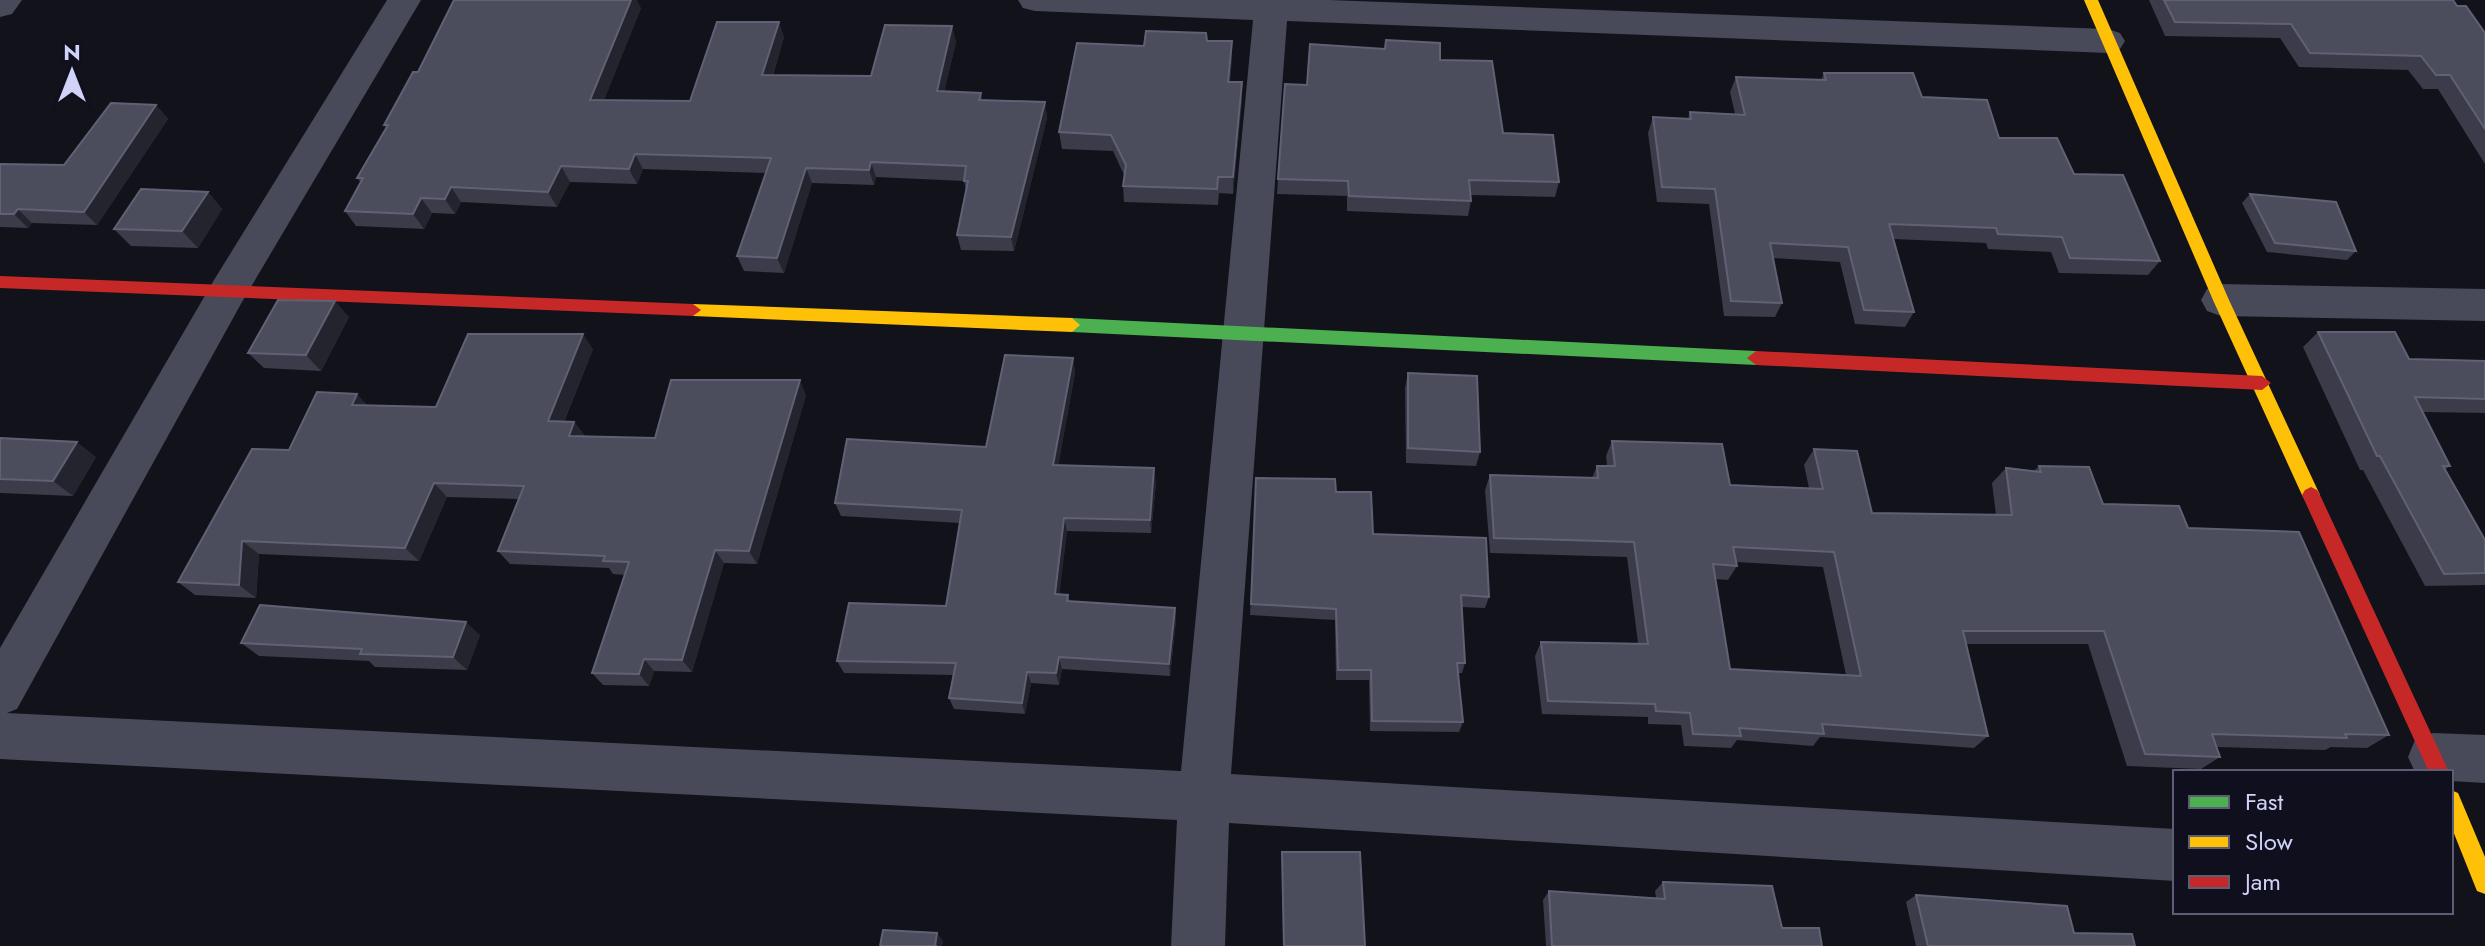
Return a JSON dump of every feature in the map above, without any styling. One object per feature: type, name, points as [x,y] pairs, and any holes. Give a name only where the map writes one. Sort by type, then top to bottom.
[{"type":"street","points":[[0,6],[5,0]]},
{"type":"street","points":[[0,693],[228,291],[404,0]]},
{"type":"street","points":[[1035,0],[1680,13],[2108,41]]},
{"type":"street","points":[[2091,0],[2221,300],[2438,770]]},
{"type":"street","points":[[1198,946],[1204,797],[1271,5]]},
{"type":"street","points":[[0,282],[1243,332],[2262,383]]},
{"type":"street","points":[[2221,300],[2485,305]]},
{"type":"street","points":[[0,736],[1204,797],[2173,855]]},
{"type":"street","points":[[2453,771],[2485,759]]},
{"type":"street","points":[[2453,815],[2472,876]]},
{"type":"building","points":[[454,0],[631,0],[590,100],[690,101],[717,22],[779,22],[762,75],[871,76],[885,25],[952,26],[937,91],[981,93],[979,100],[1045,102],[1011,237],[957,235],[968,181],[964,181],[966,166],[871,162],[869,170],[806,168],[777,258],[737,256],[771,158],[635,154],[629,169],[561,166],[548,192],[451,187],[445,199],[421,198],[413,214],[345,211],[363,178],[357,178],[388,125],[384,125],[413,72],[418,72]]},
{"type":"building","points":[[2164,0],[2453,0],[2457,6],[2466,6],[2485,33],[2485,129],[2450,75],[2436,75],[2421,56],[2310,53],[2291,24],[2175,22]]},
{"type":"building","points":[[1146,31],[1206,33],[1207,41],[1232,41],[1228,82],[1242,82],[1233,177],[1218,177],[1217,189],[1123,186],[1126,165],[1111,135],[1059,132],[1077,43],[1144,46]]},
{"type":"building","points":[[1386,40],[1440,43],[1440,60],[1492,61],[1503,133],[1553,135],[1559,182],[1469,180],[1471,201],[1349,196],[1348,181],[1278,179],[1285,84],[1307,85],[1310,44],[1385,49]]},
{"type":"building","points":[[1824,73],[1913,73],[1922,97],[1987,100],[1999,138],[2057,138],[2074,174],[2123,175],[2160,261],[2070,258],[2062,237],[1998,234],[1996,228],[1889,224],[1914,312],[1864,310],[1848,247],[1770,243],[1782,303],[1731,301],[1715,189],[1662,187],[1653,117],[1691,119],[1690,112],[1745,115],[1736,77],[1826,80]]},
{"type":"building","points":[[111,103],[156,105],[84,212],[18,209],[14,214],[0,214],[0,164],[64,165]]},
{"type":"building","points":[[141,189],[208,192],[182,231],[114,229]]},
{"type":"building","points":[[2250,194],[2336,202],[2356,251],[2275,243]]},
{"type":"building","points":[[278,300],[335,301],[306,355],[248,353]]},
{"type":"building","points":[[2318,332],[2395,332],[2409,359],[2485,361],[2485,399],[2415,397],[2450,466],[2443,466],[2485,540],[2485,573],[2444,574],[2380,456],[2377,456]]},
{"type":"building","points":[[468,334],[583,334],[548,421],[574,422],[569,436],[655,438],[671,380],[800,380],[749,551],[715,550],[682,660],[644,659],[639,674],[592,673],[629,562],[603,561],[605,556],[498,551],[524,486],[434,483],[405,548],[242,541],[239,585],[178,582],[252,449],[289,450],[317,392],[357,394],[352,405],[436,407]]},
{"type":"building","points":[[1005,355],[1073,358],[1053,465],[1154,468],[1150,520],[1064,518],[1055,594],[1068,595],[1067,601],[1175,608],[1169,664],[1059,657],[1056,673],[1027,672],[1022,703],[949,698],[956,663],[837,661],[849,603],[946,606],[962,510],[835,503],[847,439],[986,447]]},
{"type":"building","points":[[1408,373],[1477,376],[1480,452],[1408,448]]},
{"type":"building","points":[[0,438],[77,442],[53,481],[0,479]]},
{"type":"building","points":[[1612,441],[1722,444],[1730,485],[1823,489],[1814,449],[1857,451],[1872,513],[2012,515],[2006,468],[2041,472],[2039,466],[2089,467],[2103,504],[2179,506],[2188,528],[2299,532],[2389,735],[2345,734],[2347,738],[2212,734],[2220,757],[2145,754],[2104,631],[1963,631],[1988,736],[1822,724],[1824,734],[1739,728],[1741,736],[1693,734],[1690,713],[1656,711],[1655,704],[1548,701],[1541,642],[1648,644],[1634,542],[1494,538],[1490,475],[1598,478],[1597,466],[1615,466]],"holes":[[[1733,547],[1834,552],[1861,676],[1730,669],[1713,564],[1737,566]]]},
{"type":"building","points":[[1256,478],[1335,479],[1336,492],[1371,492],[1373,534],[1486,538],[1489,597],[1461,595],[1465,663],[1457,663],[1463,722],[1372,721],[1371,670],[1338,670],[1336,609],[1251,604]]},
{"type":"building","points":[[260,605],[466,622],[453,657],[360,654],[362,649],[241,643]]},
{"type":"building","points":[[1282,852],[1360,852],[1365,946],[1284,946]]},
{"type":"building","points":[[1663,882],[1772,886],[1782,928],[1819,928],[1822,946],[1552,946],[1549,891],[1665,899]]},
{"type":"building","points":[[1916,895],[2067,906],[2074,933],[2132,934],[2135,946],[1928,946]]},
{"type":"building","points":[[883,930],[937,933],[935,946],[880,946]]},
{"type":"traffic: fast","points":[[1072,325],[1756,358]]},
{"type":"traffic: slow","points":[[2091,0],[2221,300],[2311,495]]},
{"type":"traffic: slow","points":[[693,310],[1072,325]]},
{"type":"traffic: slow","points":[[2453,805],[2485,883]]},
{"type":"traffic: jam","points":[[0,282],[693,310]]},
{"type":"traffic: jam","points":[[1756,358],[2262,383]]},
{"type":"traffic: jam","points":[[2311,495],[2438,770]]}]
